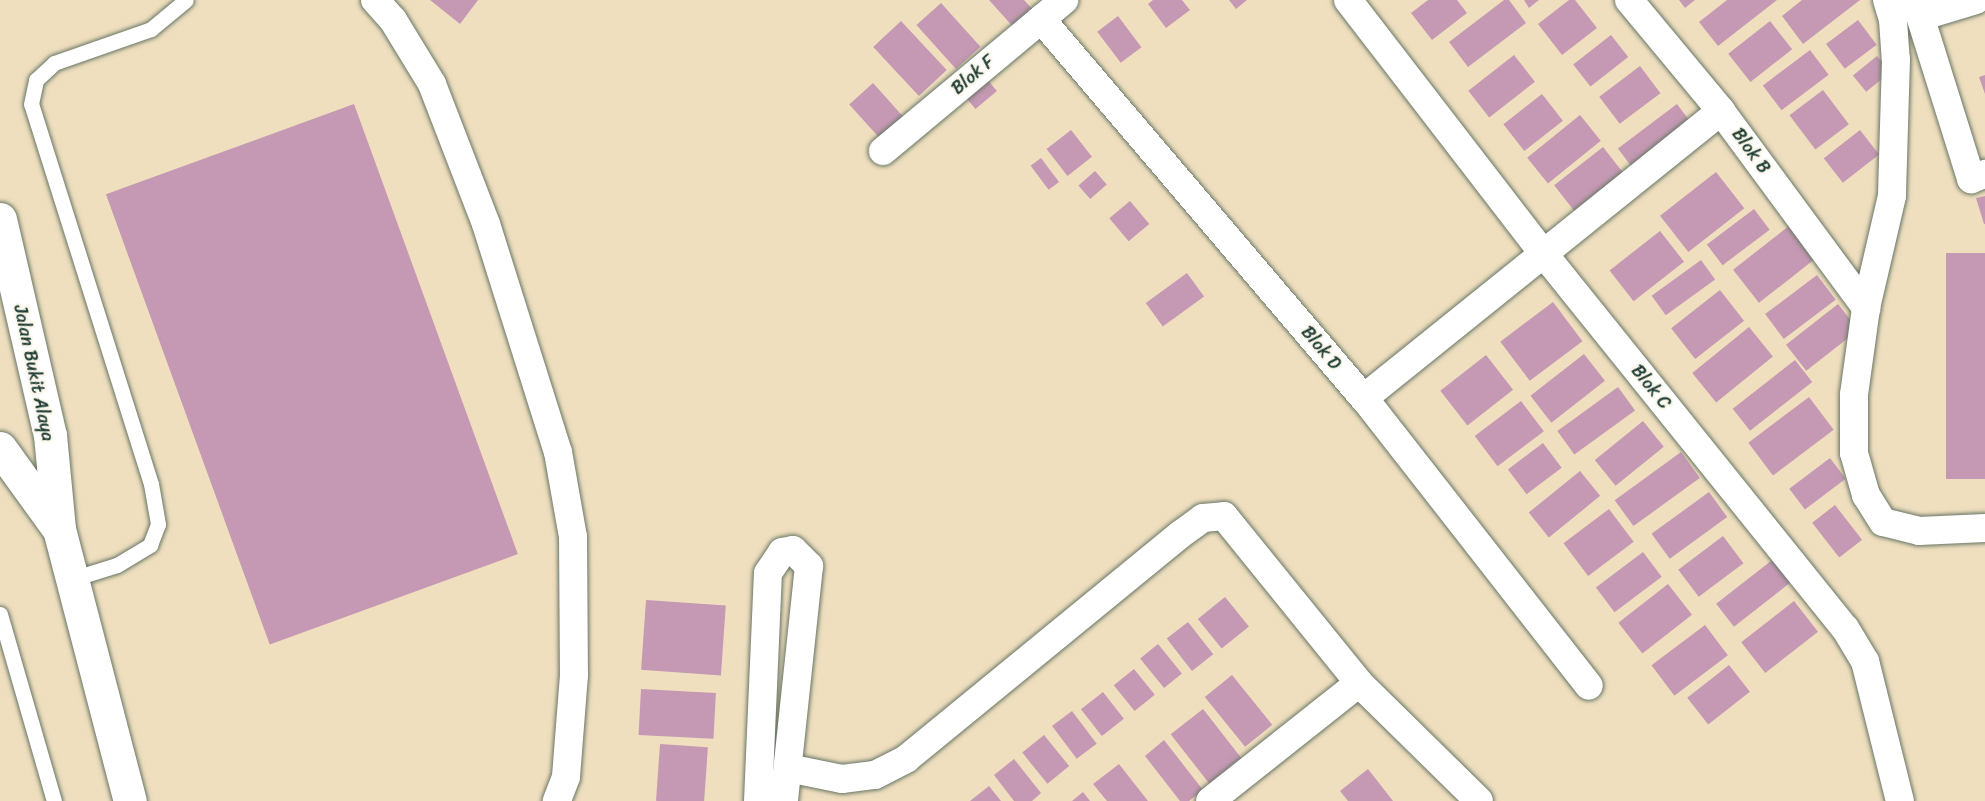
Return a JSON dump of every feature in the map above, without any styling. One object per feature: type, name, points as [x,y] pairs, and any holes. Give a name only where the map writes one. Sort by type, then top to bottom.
[{"type":"street","points":[[375,0],[393,20],[432,84],[486,224],[558,452],[573,537],[574,675],[566,777],[557,801]]},
{"type":"street","name":"Blok F","points":[[883,151],[1064,0]]},
{"type":"street","name":"Blok C","points":[[1348,0],[1543,253],[1845,628],[1865,662],[1900,801]]},
{"type":"street","name":"Blok B","points":[[1629,0],[1721,111],[1866,308]]},
{"type":"street","points":[[1887,0],[1893,21],[1896,59],[1892,196],[1866,308],[1854,395],[1854,453],[1866,495],[1883,522],[1919,531],[1985,528]]},
{"type":"street","points":[[1976,0],[1919,8],[1971,179],[1985,174]]},
{"type":"street","name":"Blok D","points":[[1041,19],[1364,398],[1589,686]]},
{"type":"street","points":[[1364,398],[1721,111]]},
{"type":"street","name":"Jalan Bukit Alaya","points":[[0,219],[50,435],[58,529],[130,801]]},
{"type":"street","name":"Jalan Bukit Alaya","points":[[0,448],[58,529]]},
{"type":"street","points":[[788,768],[842,779],[875,775],[906,759],[1203,518],[1224,516],[1241,532],[1359,683],[1479,801]]},
{"type":"street","points":[[758,801],[768,590],[773,561],[782,552],[793,550],[810,566],[784,801]]},
{"type":"street","points":[[768,590],[806,594]]},
{"type":"street","points":[[1210,801],[1359,683]]},
{"type":"lane","points":[[72,579],[117,566],[150,545],[158,524],[152,484],[31,104],[36,80],[54,63],[151,29],[186,0]]},
{"type":"lane","points":[[0,614],[54,801]]},
{"type":"building","points":[[430,0],[478,0],[460,24]]},
{"type":"building","points":[[989,0],[1024,0],[1036,13],[1016,30]]},
{"type":"building","points":[[1153,0],[1182,0],[1190,10],[1166,28],[1148,4]]},
{"type":"building","points":[[1229,0],[1247,0],[1236,9]]},
{"type":"building","points":[[1428,0],[1457,0],[1467,13],[1432,40],[1411,13]]},
{"type":"building","points":[[1504,0],[1509,0],[1526,23],[1468,67],[1449,42]]},
{"type":"building","points":[[1524,0],[1539,0],[1529,8]]},
{"type":"building","points":[[1569,0],[1575,0],[1597,28],[1562,55],[1538,24]]},
{"type":"building","points":[[1679,0],[1695,0],[1685,8]]},
{"type":"building","points":[[1727,0],[1777,0],[1718,46],[1699,22]]},
{"type":"building","points":[[1802,0],[1860,0],[1803,44],[1782,16]]},
{"type":"building","points":[[941,3],[980,47],[956,69],[916,25]]},
{"type":"building","points":[[1118,16],[1141,47],[1121,63],[1097,32]]},
{"type":"building","points":[[1858,20],[1877,45],[1845,69],[1826,44]]},
{"type":"building","points":[[901,21],[947,70],[919,96],[873,47]]},
{"type":"building","points":[[1770,21],[1792,49],[1750,82],[1728,54]]},
{"type":"building","points":[[1611,35],[1628,57],[1590,87],[1573,65]]},
{"type":"building","points":[[1810,50],[1829,75],[1782,110],[1763,86]]},
{"type":"building","points":[[1514,55],[1535,82],[1489,118],[1468,91]]},
{"type":"building","points":[[1877,56],[1890,72],[1866,92],[1853,76]]},
{"type":"building","points":[[1640,66],[1660,93],[1620,124],[1599,97]]},
{"type":"building","points":[[1985,75],[1985,94],[1979,77]]},
{"type":"building","points":[[986,78],[997,91],[975,109],[965,96]]},
{"type":"building","points":[[873,83],[907,121],[883,142],[849,104]]},
{"type":"building","points":[[1823,90],[1849,124],[1815,150],[1789,115]]},
{"type":"building","points":[[1542,94],[1563,121],[1524,151],[1503,124]]},
{"type":"building","points":[[354,104],[518,554],[270,644],[106,194]]},
{"type":"building","points":[[1677,104],[1695,128],[1636,172],[1618,149]]},
{"type":"building","points":[[1580,115],[1601,141],[1548,183],[1527,158]]},
{"type":"building","points":[[1071,130],[1092,157],[1068,176],[1047,149]]},
{"type":"building","points":[[1860,130],[1879,154],[1843,183],[1824,158]]},
{"type":"building","points":[[1603,147],[1628,179],[1579,217],[1554,185]]},
{"type":"building","points":[[1041,158],[1059,182],[1049,190],[1031,166]]},
{"type":"building","points":[[1095,171],[1107,185],[1090,199],[1078,185]]},
{"type":"building","points":[[1716,172],[1744,208],[1688,252],[1660,216]]},
{"type":"building","points":[[1985,196],[1985,224],[1984,224],[1976,198]]},
{"type":"building","points":[[1130,201],[1149,224],[1129,241],[1109,218]]},
{"type":"building","points":[[1754,209],[1770,230],[1723,265],[1707,245]]},
{"type":"building","points":[[1789,226],[1815,259],[1759,303],[1733,270]]},
{"type":"building","points":[[1660,231],[1684,262],[1634,301],[1610,270]]},
{"type":"building","points":[[1946,253],[1985,253],[1985,479],[1946,479]]},
{"type":"building","points":[[1701,260],[1715,279],[1666,315],[1652,296]]},
{"type":"building","points":[[1187,273],[1204,296],[1163,326],[1146,303]]},
{"type":"building","points":[[1817,275],[1836,300],[1784,339],[1765,314]]},
{"type":"building","points":[[1720,290],[1744,321],[1695,359],[1671,328]]},
{"type":"building","points":[[1553,302],[1582,341],[1530,381],[1500,342]]},
{"type":"building","points":[[1838,304],[1858,330],[1806,371],[1786,345]]},
{"type":"building","points":[[1749,327],[1773,357],[1716,402],[1692,373]]},
{"type":"building","points":[[1584,354],[1605,381],[1551,423],[1530,396]]},
{"type":"building","points":[[1486,355],[1513,390],[1467,425],[1440,391]]},
{"type":"building","points":[[1795,360],[1812,382],[1750,431],[1733,409]]},
{"type":"building","points":[[1618,387],[1635,410],[1574,455],[1557,431]]},
{"type":"building","points":[[1809,397],[1834,430],[1773,475],[1748,443]]},
{"type":"building","points":[[1521,401],[1544,431],[1498,466],[1475,436]]},
{"type":"building","points":[[1643,421],[1664,447],[1616,486],[1595,460]]},
{"type":"building","points":[[1543,443],[1562,468],[1527,494],[1508,469]]},
{"type":"building","points":[[1681,452],[1700,478],[1633,526],[1615,500]]},
{"type":"building","points":[[1830,458],[1846,479],[1805,509],[1789,489]]},
{"type":"building","points":[[1580,471],[1600,496],[1549,537],[1529,513]]},
{"type":"building","points":[[1709,492],[1727,517],[1670,559],[1652,534]]},
{"type":"building","points":[[1835,505],[1862,540],[1839,558],[1812,523]]},
{"type":"building","points":[[1609,509],[1634,542],[1588,576],[1563,543]]},
{"type":"building","points":[[1723,536],[1743,563],[1699,597],[1678,570]]},
{"type":"building","points":[[1643,552],[1662,577],[1615,612],[1596,588]]},
{"type":"building","points":[[1776,557],[1794,580],[1734,627],[1716,604]]},
{"type":"building","points":[[1668,584],[1692,615],[1642,654],[1618,623]]},
{"type":"building","points":[[1225,597],[1249,627],[1222,649],[1198,619]]},
{"type":"building","points":[[646,600],[726,606],[721,675],[641,670]]},
{"type":"building","points":[[1794,601],[1818,632],[1765,673],[1741,642]]},
{"type":"building","points":[[1188,622],[1213,654],[1192,671],[1167,639]]},
{"type":"building","points":[[1705,625],[1728,655],[1674,696],[1651,665]]},
{"type":"building","points":[[1158,644],[1182,674],[1164,688],[1140,658]]},
{"type":"building","points":[[1729,665],[1750,692],[1708,724],[1687,698]]},
{"type":"building","points":[[1134,669],[1155,695],[1135,711],[1114,685]]},
{"type":"building","points":[[1232,675],[1272,725],[1245,747],[1205,697]]},
{"type":"building","points":[[641,689],[716,693],[713,739],[639,735]]},
{"type":"building","points":[[1103,692],[1124,719],[1102,736],[1081,709]]},
{"type":"building","points":[[1203,709],[1248,767],[1216,792],[1171,734]]},
{"type":"building","points":[[1072,711],[1097,744],[1077,759],[1052,726]]},
{"type":"building","points":[[1044,735],[1069,766],[1047,784],[1022,753]]},
{"type":"building","points":[[1164,740],[1203,790],[1189,801],[1180,801],[1145,756]]},
{"type":"building","points":[[660,744],[708,747],[704,801],[656,801]]},
{"type":"building","points":[[1014,759],[1041,793],[1032,801],[1014,801],[994,775]]},
{"type":"building","points":[[1119,764],[1148,801],[1107,801],[1093,784]]},
{"type":"building","points":[[1368,769],[1393,801],[1348,801],[1340,791]]},
{"type":"building","points":[[989,786],[1001,801],[970,801]]},
{"type":"building","points":[[1083,792],[1090,801],[1072,801]]}]
